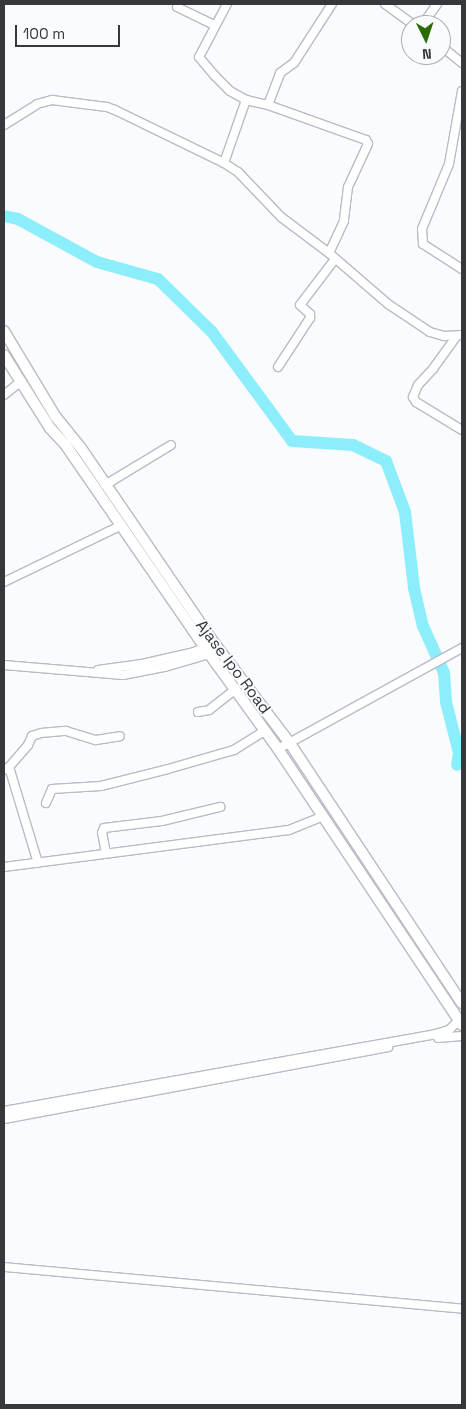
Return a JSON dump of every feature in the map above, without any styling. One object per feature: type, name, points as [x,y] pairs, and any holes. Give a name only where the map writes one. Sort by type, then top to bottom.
[{"type":"highway","name":"Ajase Ipo Road","points":[[4,332],[55,416],[81,448],[212,649],[235,690],[278,749],[461,1022]]},
{"type":"highway","name":"Ajase Ipo Road","points":[[4,356],[120,526],[212,649],[290,742],[462,1002]]},
{"type":"street","points":[[227,4],[214,25],[199,57],[230,91],[246,100],[268,105],[366,140],[368,144],[348,187],[344,221],[332,256],[300,305],[310,314],[310,318],[278,367]]},
{"type":"street","points":[[268,105],[280,73],[294,63],[332,4]]},
{"type":"street","points":[[385,4],[401,16]]},
{"type":"street","points":[[430,15],[438,4]]},
{"type":"street","points":[[177,7],[214,25]]},
{"type":"street","points":[[451,54],[462,63]]},
{"type":"street","points":[[462,91],[449,164],[422,229],[423,244],[462,269]]},
{"type":"street","points":[[4,125],[36,104],[52,100],[107,107],[224,163],[238,172],[281,217],[332,256],[388,304],[430,332],[459,336]]},
{"type":"street","points":[[224,163],[246,100]]},
{"type":"street","points":[[459,336],[418,385],[413,397],[416,402],[462,430]]},
{"type":"street","points":[[4,394],[20,382]]},
{"type":"street","points":[[105,485],[171,445]]},
{"type":"street","points":[[4,582],[120,526]]},
{"type":"street","points":[[278,749],[462,648]]},
{"type":"street","points":[[4,665],[71,672],[142,664],[212,649]]},
{"type":"street","points":[[198,712],[209,710],[235,690]]},
{"type":"street","points":[[38,863],[7,768],[28,745],[32,736],[41,733],[66,731],[96,740],[120,736]]},
{"type":"street","points":[[46,803],[52,789],[101,786],[168,769],[234,750],[265,731]]},
{"type":"street","points":[[106,853],[102,833],[104,828],[162,821],[220,807]]},
{"type":"street","points":[[4,867],[289,830],[323,816]]},
{"type":"street","points":[[4,1111],[435,1034],[449,1030],[461,1022]]},
{"type":"street","points":[[4,1120],[440,1037],[462,1036]]},
{"type":"street","points":[[4,1268],[462,1309]]},
{"type":"waterway","points":[[4,216],[18,219],[97,262],[158,279],[212,332],[292,441],[353,445],[386,461],[405,512],[414,588],[423,626],[444,673],[446,702],[459,753],[457,765]]}]
